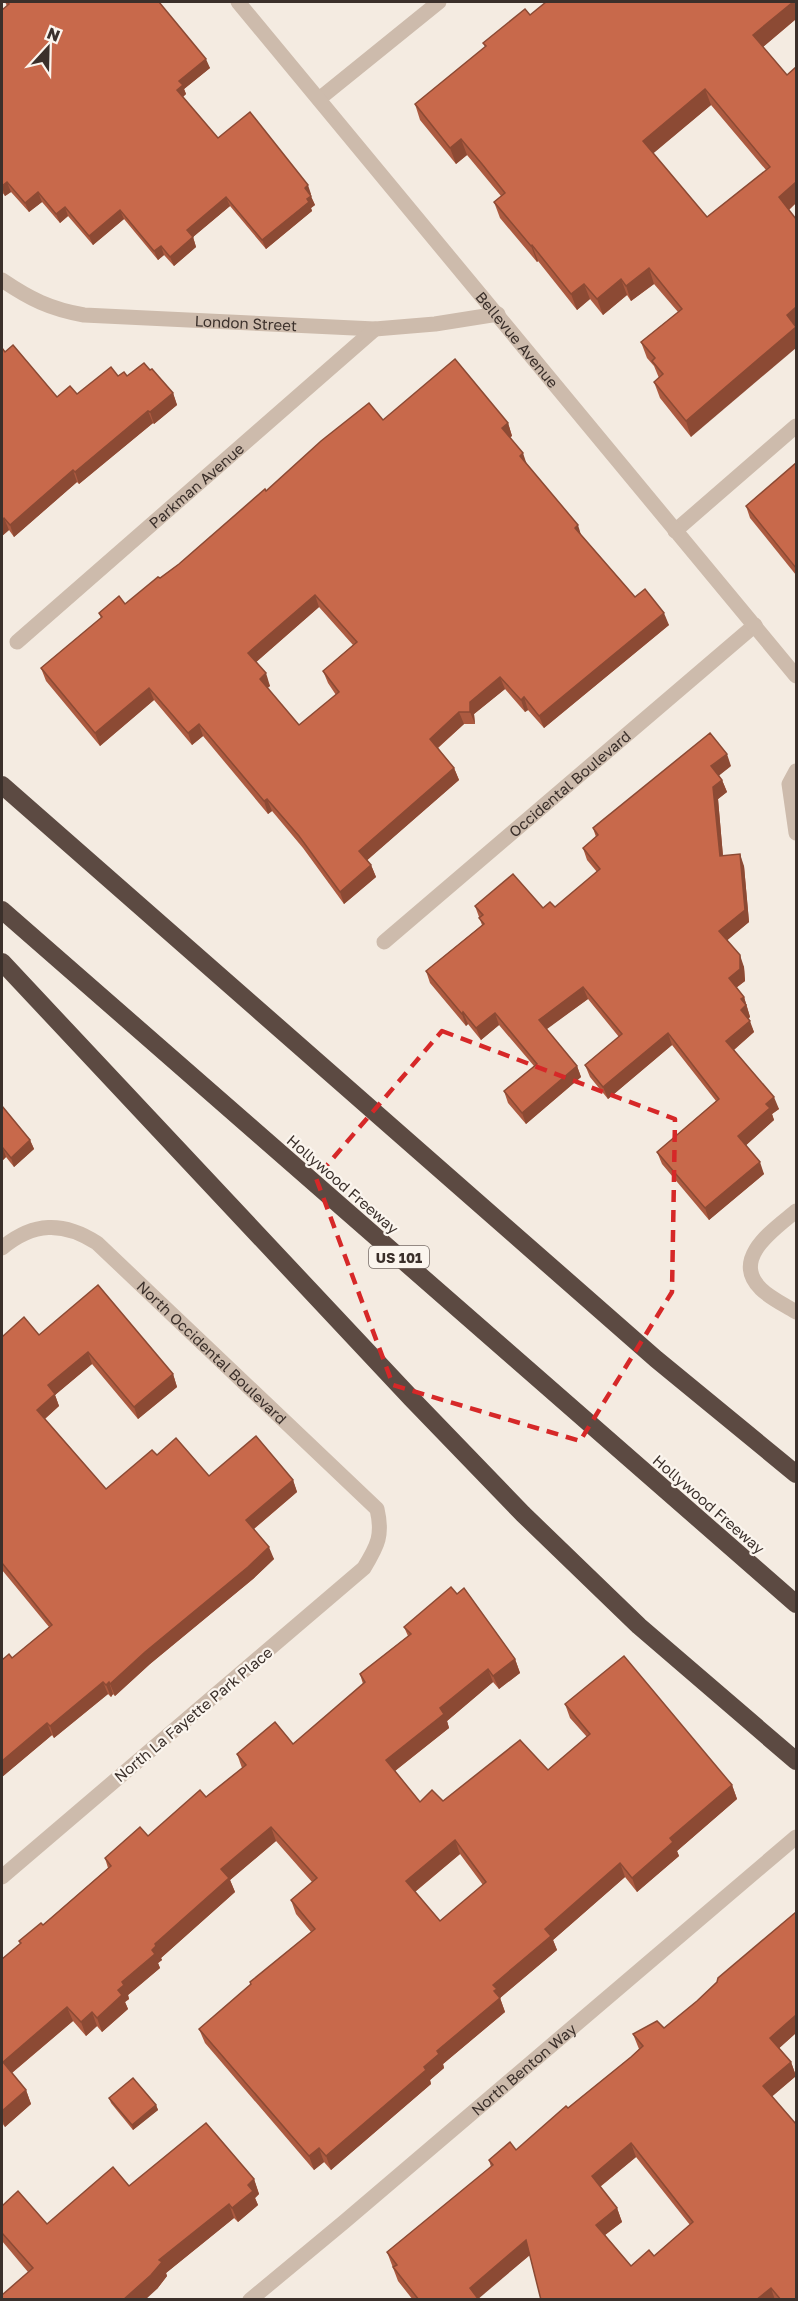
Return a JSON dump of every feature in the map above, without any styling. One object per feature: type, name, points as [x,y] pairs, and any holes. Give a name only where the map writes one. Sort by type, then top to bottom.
[{"type":"highway","points":[[2,785],[638,1344],[796,1474]]},
{"type":"highway","name":"Hollywood Freeway","points":[[2,910],[796,1604]]},
{"type":"highway","points":[[2,962],[411,1398],[524,1514],[639,1626],[796,1761]]},
{"type":"street","name":"Bellevue Avenue","points":[[238,2],[796,676]]},
{"type":"street","points":[[319,99],[439,2]]},
{"type":"street","name":"London Street","points":[[2,280],[31,299],[58,311],[84,315],[375,329],[435,324],[498,314]]},
{"type":"street","name":"Parkman Avenue","points":[[17,642],[375,329]]},
{"type":"street","points":[[675,531],[796,426]]},
{"type":"street","name":"Occidental Boulevard","points":[[384,942],[755,625]]},
{"type":"street","points":[[796,771],[789,784],[796,833]]},
{"type":"street","points":[[796,1211],[764,1238],[752,1255],[750,1272],[761,1288],[796,1312]]},
{"type":"street","name":"North Occidental Boulevard","points":[[2,1248],[15,1237],[41,1227],[72,1230],[97,1244],[377,1509],[381,1527],[377,1546]]},
{"type":"street","name":"North La Fayette Park Place","points":[[2,1877],[364,1568],[377,1546]]},
{"type":"street","name":"North Benton Way","points":[[250,2300],[796,1837]]},
{"type":"highlighted area","points":[[442,1031],[675,1119],[672,1292],[580,1441],[393,1385],[316,1178]]},
{"type":"building","points":[[7,2],[159,2],[206,59],[179,81],[183,85],[177,90],[218,138],[250,112],[308,185],[305,188],[311,196],[307,199],[309,202],[262,240],[226,197],[187,230],[193,237],[170,257],[161,246],[154,251],[120,210],[89,236],[65,207],[56,214],[38,192],[25,203],[7,182],[2,186],[2,10],[9,4]]},
{"type":"building","points":[[546,2],[793,2],[753,35],[787,75],[796,67],[796,182],[779,197],[796,219],[796,307],[787,315],[796,327],[686,421],[654,382],[663,374],[652,361],[655,358],[641,342],[682,309],[649,268],[626,286],[621,279],[597,299],[584,284],[571,294],[494,202],[505,193],[482,164],[461,139],[450,148],[415,104],[486,46],[483,43],[525,9],[530,15]],"holes":[[[705,89],[770,167],[707,217],[643,141]]]},
{"type":"building","points":[[13,345],[57,397],[70,386],[77,394],[111,367],[118,376],[124,372],[127,376],[144,363],[173,393],[75,472],[73,470],[10,525],[4,518],[2,520],[2,348],[5,352]]},
{"type":"building","points":[[455,359],[508,423],[502,428],[523,453],[520,456],[578,525],[575,528],[635,597],[645,589],[664,613],[539,716],[524,697],[521,700],[500,677],[470,702],[470,712],[459,712],[430,739],[454,768],[359,851],[371,865],[340,892],[299,836],[267,799],[264,801],[199,724],[188,733],[149,688],[95,733],[41,668],[102,617],[99,613],[119,596],[125,604],[158,577],[160,578],[179,564],[321,441],[369,403],[383,420]],"holes":[[[315,595],[357,642],[323,671],[339,692],[299,725],[260,679],[266,673],[248,653]]]},
{"type":"building","points":[[796,463],[796,568],[746,506]]},
{"type":"building","points":[[710,733],[727,754],[711,766],[722,780],[713,787],[720,856],[740,854],[745,910],[719,931],[740,955],[740,969],[729,978],[744,997],[741,999],[746,1005],[741,1010],[750,1021],[726,1041],[774,1097],[766,1104],[770,1108],[738,1136],[760,1162],[705,1208],[657,1152],[719,1099],[668,1033],[603,1087],[585,1065],[622,1034],[583,987],[539,1020],[577,1066],[522,1113],[504,1091],[537,1064],[495,1013],[476,1028],[426,971],[484,924],[479,918],[483,915],[475,906],[513,874],[543,908],[550,902],[555,907],[600,869],[583,848],[598,835],[593,828]]},
{"type":"building","points":[[2,1106],[30,1140],[11,1158],[2,1149]]},
{"type":"building","points":[[98,1285],[173,1374],[134,1407],[88,1352],[48,1385],[55,1394],[37,1410],[106,1489],[152,1450],[157,1455],[176,1438],[209,1476],[256,1436],[293,1480],[246,1520],[269,1547],[110,1684],[109,1682],[106,1685],[103,1682],[50,1726],[47,1723],[2,1761],[2,1660],[9,1654],[12,1658],[52,1625],[2,1563],[2,1337],[24,1317],[39,1335]]},
{"type":"building","points":[[451,1587],[457,1594],[464,1588],[515,1659],[493,1676],[488,1669],[440,1708],[444,1714],[386,1760],[420,1802],[432,1790],[443,1801],[520,1740],[548,1770],[590,1734],[565,1704],[624,1656],[732,1785],[670,1838],[673,1842],[632,1878],[620,1863],[545,1929],[551,1936],[493,1985],[497,1989],[494,1991],[500,1998],[437,2051],[439,2054],[424,2067],[426,2070],[326,2156],[319,2148],[309,2156],[199,2029],[251,1984],[250,1982],[315,1929],[291,1900],[317,1878],[271,1827],[221,1869],[229,1878],[155,1944],[152,1950],[155,1954],[122,1982],[124,1985],[118,1990],[122,1995],[97,2018],[92,2012],[81,2022],[67,2007],[3,2062],[26,2090],[2,2111],[2,1959],[21,1943],[19,1941],[41,1923],[43,1925],[111,1866],[105,1858],[140,1827],[148,1836],[200,1790],[206,1797],[246,1765],[237,1754],[275,1722],[293,1744],[365,1682],[360,1674],[411,1634],[404,1627]],"holes":[[[455,1840],[486,1882],[440,1921],[406,1881]]]},
{"type":"building","points":[[796,1912],[796,2015],[770,2038],[791,2062],[763,2086],[796,2124],[796,2300],[781,2300],[771,2288],[756,2300],[541,2300],[526,2240],[470,2288],[479,2300],[419,2300],[393,2267],[397,2265],[387,2252],[493,2165],[489,2160],[510,2142],[516,2150],[566,2106],[568,2108],[631,2057],[643,2046],[633,2034],[657,2021],[664,2028],[697,2001],[717,1982],[718,1978]],"holes":[[[631,2143],[693,2222],[654,2256],[649,2250],[631,2266],[596,2225],[617,2208],[592,2176]]]},
{"type":"building","points":[[133,2078],[156,2105],[132,2125],[109,2098]]},
{"type":"building","points":[[206,2123],[254,2179],[248,2185],[253,2191],[232,2208],[229,2204],[159,2260],[162,2262],[151,2275],[123,2300],[2,2300],[2,2295],[33,2268],[2,2233],[2,2206],[18,2191],[47,2224],[113,2167],[129,2186]]}]
